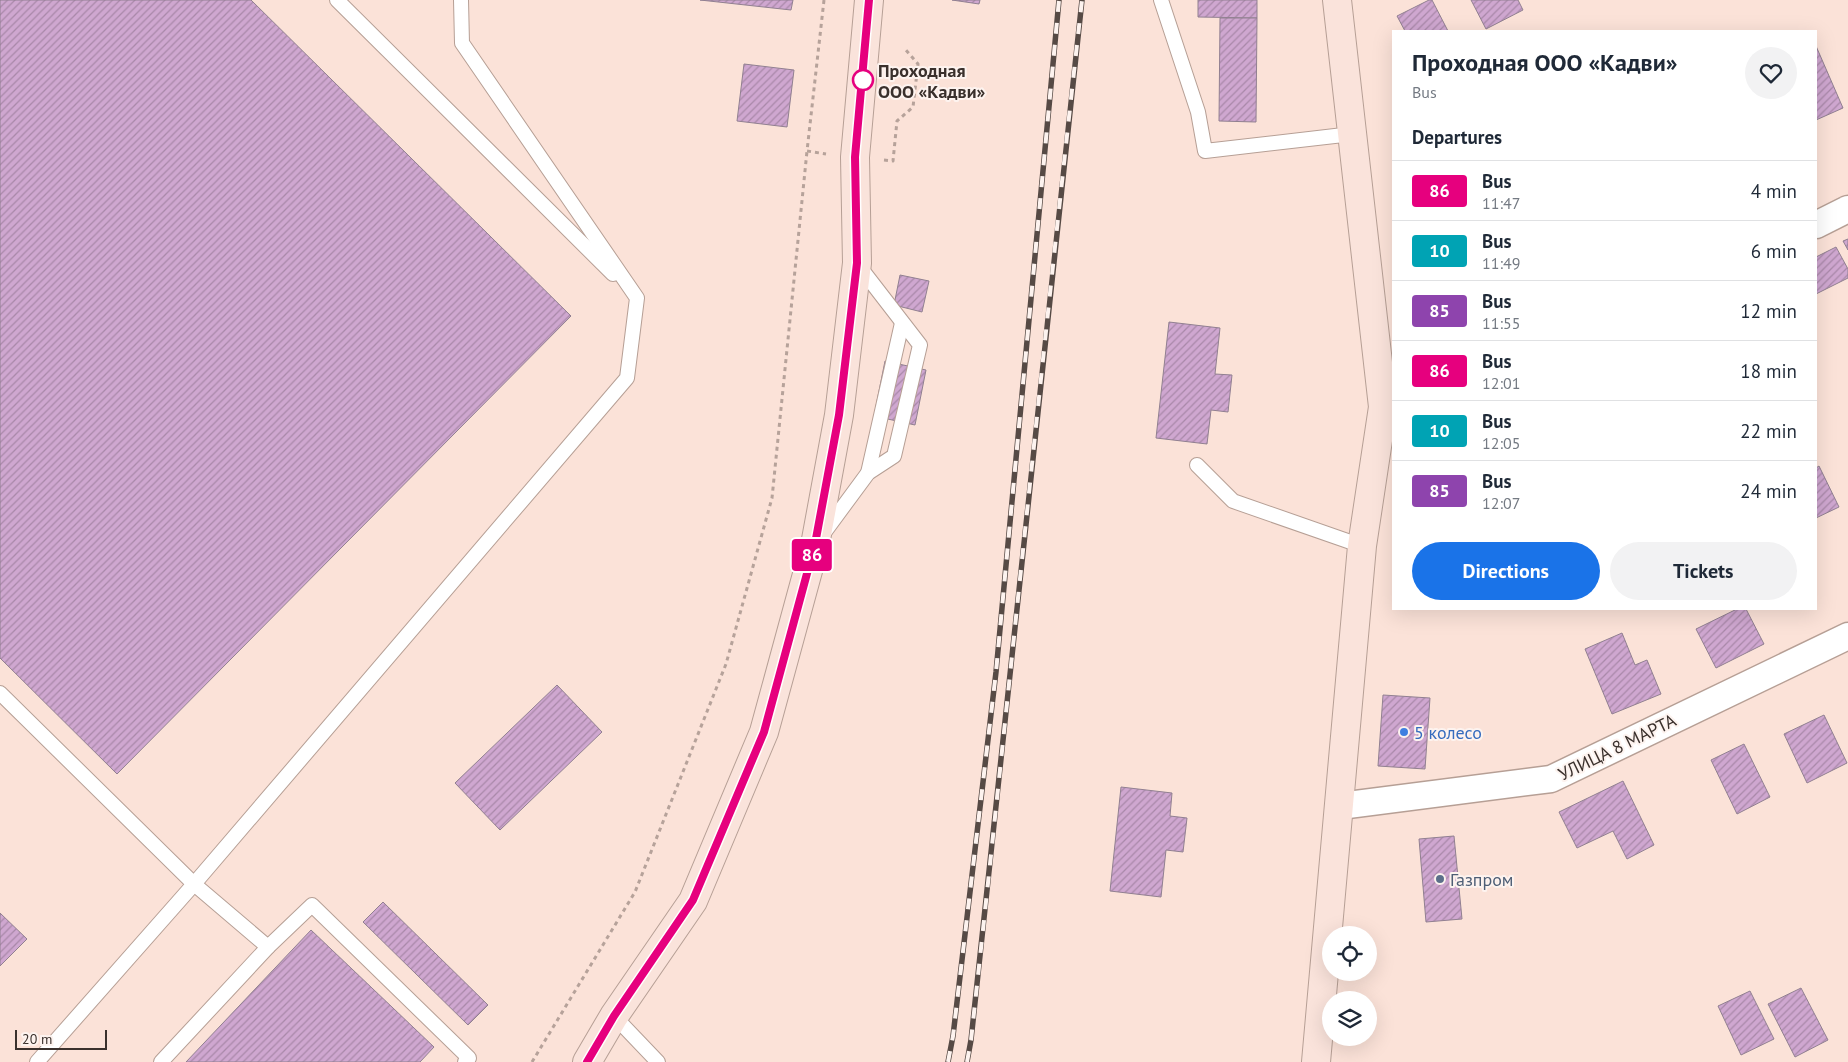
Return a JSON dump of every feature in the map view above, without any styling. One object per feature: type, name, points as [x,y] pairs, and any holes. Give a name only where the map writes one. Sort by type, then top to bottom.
[{"type":"main road","points":[[587,1062],[614,1016],[693,900],[764,732],[815,544],[839,415],[857,263],[855,157],[869,0]]},
{"type":"main road","points":[[1316,1062],[1362,546],[1388,405],[1352,134],[1337,0]]},
{"type":"street","points":[[1817,224],[1848,209]]},
{"type":"street","name":"УЛИЦА 8 МАРТА","points":[[1340,806],[1551,778],[1848,636]]},
{"type":"lane","points":[[337,0],[637,298]]},
{"type":"lane","points":[[38,1062],[194,884],[627,378],[637,298],[462,43],[461,0]]},
{"type":"lane","points":[[1161,0],[1198,112],[1205,151],[1352,134]]},
{"type":"lane","points":[[815,544],[868,473],[894,456],[920,345],[857,263]]},
{"type":"lane","points":[[868,473],[902,323]]},
{"type":"lane","points":[[1197,465],[1233,501],[1362,546]]},
{"type":"lane","points":[[0,693],[194,884],[268,947]]},
{"type":"lane","points":[[161,1062],[268,947],[312,905],[469,1058],[465,1062]]},
{"type":"lane","points":[[614,1016],[658,1062]]},
{"type":"path","points":[[823,11],[824,0]]},
{"type":"path","points":[[897,121],[913,107],[918,64],[905,49]]},
{"type":"path","points":[[532,1062],[635,892],[726,664],[772,498],[807,151]]},
{"type":"building","points":[[0,0],[251,0],[571,316],[117,774],[0,658]]},
{"type":"building","points":[[700,0],[793,0],[791,10]]},
{"type":"building","points":[[952,0],[980,0],[979,4]]},
{"type":"building","points":[[1198,0],[1257,0],[1257,18],[1198,17]]},
{"type":"building","points":[[1432,0],[1447,30],[1404,30],[1397,16]]},
{"type":"building","points":[[1471,0],[1518,0],[1523,10],[1486,29]]},
{"type":"building","points":[[1220,18],[1257,18],[1256,122],[1219,121]]},
{"type":"building","points":[[1817,48],[1843,108],[1817,120]]},
{"type":"building","points":[[744,64],[794,70],[787,127],[737,121]]},
{"type":"building","points":[[1848,239],[1848,250],[1843,241]]},
{"type":"building","points":[[1836,247],[1848,269],[1848,278],[1817,294],[1817,256]]},
{"type":"building","points":[[900,275],[929,281],[922,312],[894,305]]},
{"type":"building","points":[[1169,322],[1220,328],[1215,374],[1232,375],[1228,412],[1211,410],[1207,444],[1156,438]]},
{"type":"building","points":[[885,361],[926,370],[915,425],[874,416]]},
{"type":"building","points":[[1819,466],[1839,507],[1817,518],[1817,467]]},
{"type":"building","points":[[1735,610],[1747,610],[1764,644],[1716,668],[1696,629]]},
{"type":"building","points":[[1622,633],[1635,665],[1647,660],[1661,694],[1612,714],[1585,649]]},
{"type":"building","points":[[557,685],[602,732],[500,830],[455,783]]},
{"type":"building","name":"5 колесо","points":[[1383,695],[1430,698],[1425,769],[1378,766]]},
{"type":"building","points":[[1824,715],[1847,763],[1807,783],[1784,734]]},
{"type":"building","points":[[1744,744],[1770,797],[1737,814],[1711,760]]},
{"type":"building","points":[[1623,781],[1654,845],[1627,859],[1613,831],[1577,848],[1559,812]]},
{"type":"building","points":[[1121,787],[1172,793],[1170,816],[1187,818],[1183,852],[1166,850],[1161,897],[1110,891]]},
{"type":"building","name":"Газпром","points":[[1454,836],[1462,919],[1426,922],[1419,839]]},
{"type":"building","points":[[383,902],[488,1005],[468,1025],[363,922]]},
{"type":"building","points":[[0,913],[27,939],[0,966]]},
{"type":"building","points":[[311,930],[434,1047],[420,1062],[186,1062]]},
{"type":"building","points":[[1801,988],[1828,1040],[1795,1057],[1768,1004]]},
{"type":"building","points":[[1750,991],[1774,1039],[1741,1055],[1718,1006]]},
{"type":"railway","points":[[948,1062],[953,1036],[996,672],[1059,0]]},
{"type":"railway","points":[[967,1062],[971,1040],[1082,0]]},
{"type":"bus line","name":"86","points":[[587,1062],[614,1016],[693,900],[764,732],[815,544],[839,415],[857,263],[855,157],[869,0]]},
{"type":"place","name":"Проходная ООО «Кадви»","points":[[863,80]]},
{"type":"place","name":"5 колесо","points":[[1404,732]]},
{"type":"place","name":"Газпром","points":[[1440,879]]}]
